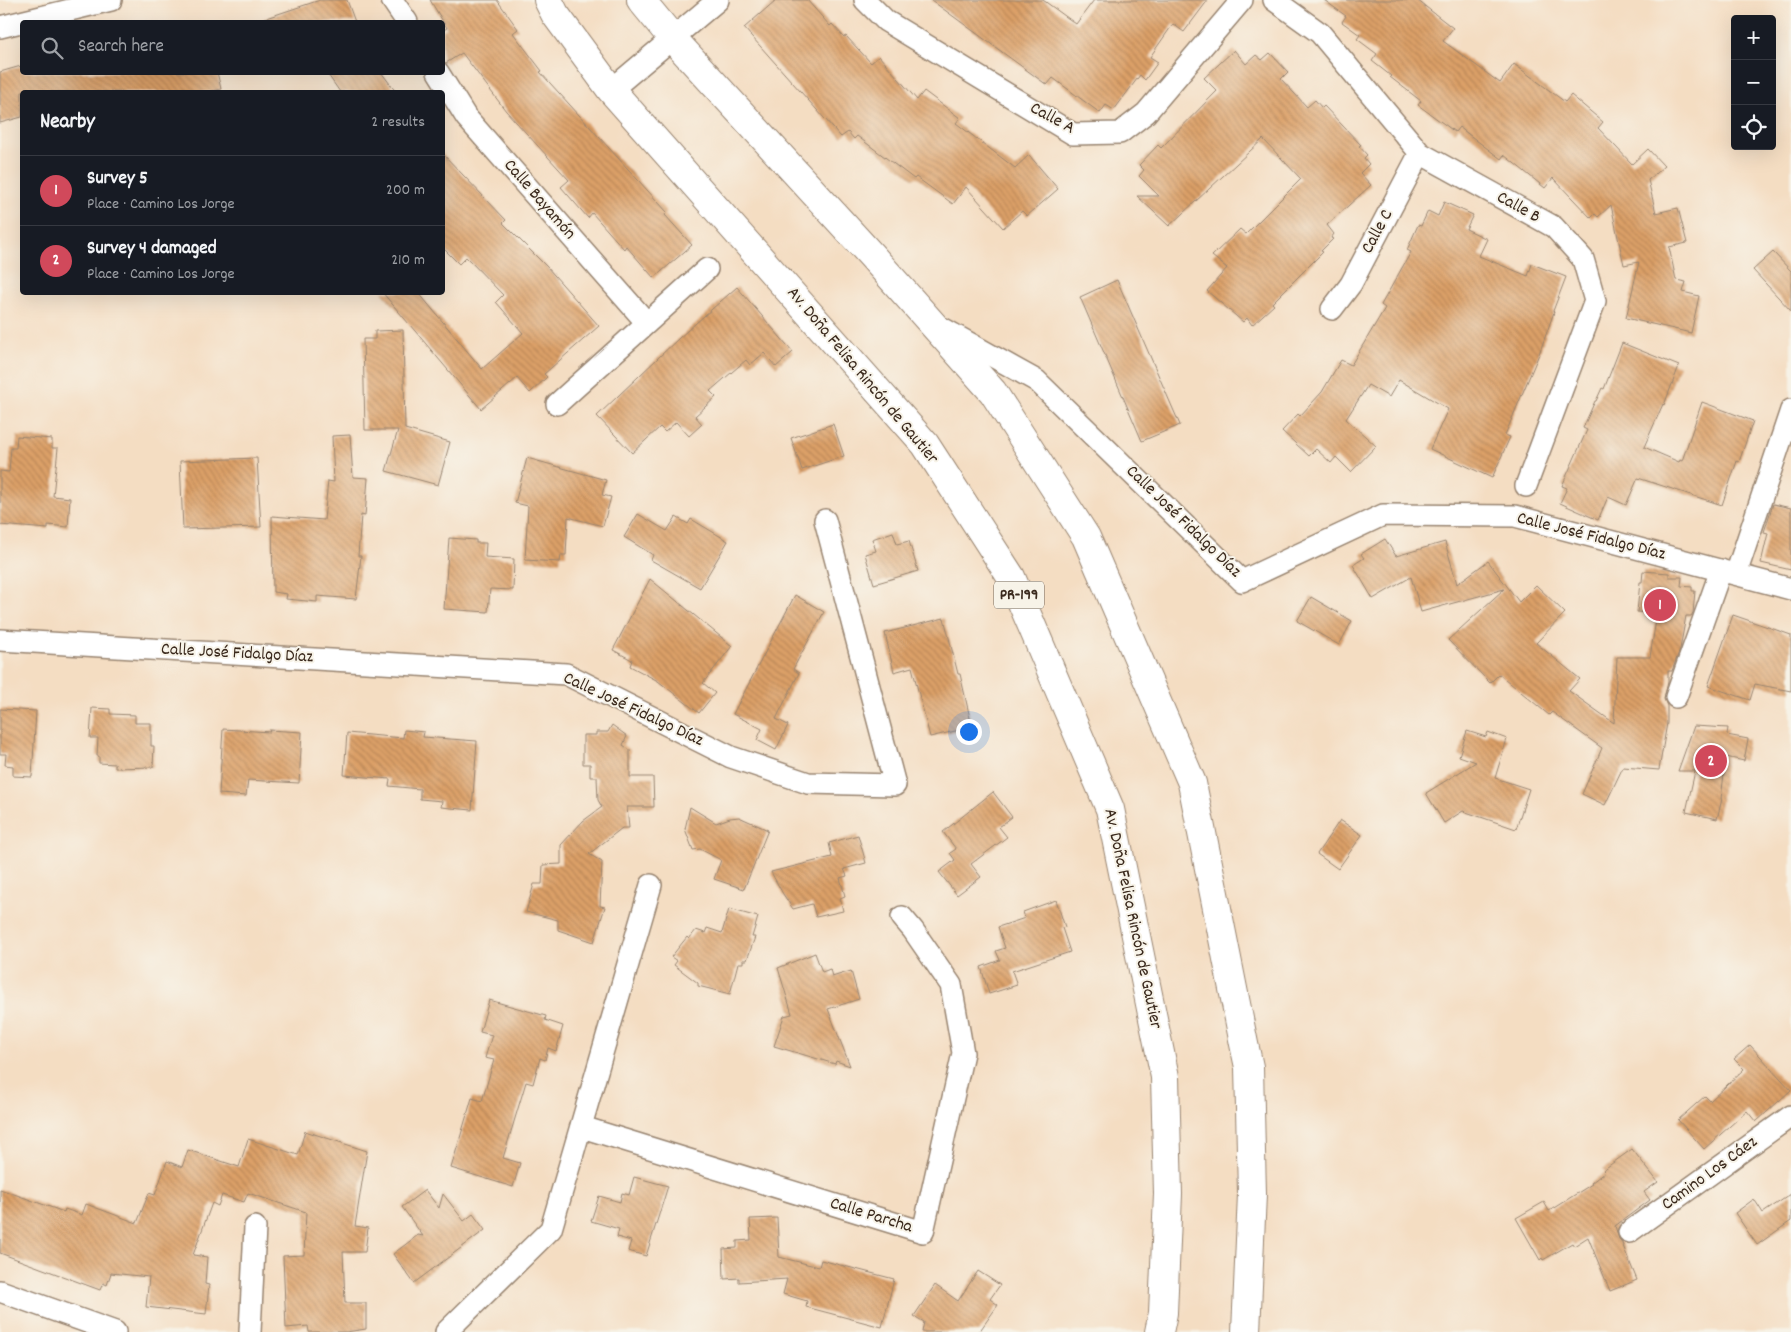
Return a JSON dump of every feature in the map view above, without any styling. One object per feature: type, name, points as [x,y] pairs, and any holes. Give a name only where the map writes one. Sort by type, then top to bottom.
[{"type":"main road","name":"Av. Doña Felisa Rincón de Gautier","points":[[548,0],[554,14],[612,90],[926,444],[1011,577],[1110,809],[1165,1077],[1168,1194],[1163,1313],[1159,1332]]},
{"type":"main road","points":[[641,0],[673,39],[993,392],[1086,537],[1192,783],[1249,1067],[1252,1194],[1246,1332]]},
{"type":"street","points":[[29,20],[110,0]]},
{"type":"street","points":[[392,0],[406,20]]},
{"type":"street","points":[[612,90],[718,0]]},
{"type":"street","name":"Calle A","points":[[865,0],[886,21],[1073,134],[1120,133],[1146,113],[1242,0]]},
{"type":"street","name":"Calle B","points":[[1274,0],[1320,33],[1420,153],[1554,227],[1583,259],[1595,301],[1526,486]]},
{"type":"street","points":[[0,27],[20,22]]},
{"type":"street","name":"Calle Bayamón","points":[[440,75],[466,117],[647,323]]},
{"type":"street","name":"Calle C","points":[[1332,309],[1351,284],[1420,153]]},
{"type":"street","points":[[557,404],[708,270]]},
{"type":"street","name":"Calle José Fidalgo Díaz","points":[[929,320],[1037,381],[1242,581],[1383,515],[1515,516],[1791,590]]},
{"type":"street","points":[[1676,697],[1728,572],[1791,410]]},
{"type":"street","name":"Calle José Fidalgo Díaz","points":[[0,640],[566,674],[731,757],[808,783],[895,785],[825,520]]},
{"type":"street","points":[[446,1332],[552,1229],[651,885]]},
{"type":"street","name":"Calle Parcha","points":[[582,1127],[923,1232],[963,1053],[951,985],[902,916]]},
{"type":"street","name":"Camino Los Cáez","points":[[1629,1232],[1791,1116]]},
{"type":"street","points":[[250,1332],[255,1228]]},
{"type":"street","points":[[0,1291],[115,1332]]},
{"type":"building","points":[[320,0],[347,0],[354,20],[263,20]]},
{"type":"building","points":[[430,0],[497,0],[518,29],[513,33],[542,71],[540,72],[667,212],[665,215],[692,245],[654,278],[626,246],[624,249],[592,213],[588,218],[561,187],[569,180],[506,111],[462,53],[445,62],[445,29],[447,28],[445,20],[442,20]]},
{"type":"building","points":[[776,0],[807,0],[830,26],[832,24],[844,37],[846,36],[871,63],[879,56],[917,100],[924,91],[960,118],[956,123],[1015,168],[1029,155],[1058,189],[1027,216],[1022,211],[1003,228],[966,187],[953,204],[916,177],[914,179],[857,136],[854,139],[848,132],[841,137],[744,28]]},
{"type":"building","points":[[931,0],[1043,0],[1076,24],[1094,0],[1208,0],[1184,32],[1173,24],[1150,57],[1158,62],[1145,80],[1140,75],[1114,110],[1106,105],[1100,113],[1053,78],[1047,85]]},
{"type":"building","points":[[1324,0],[1417,0],[1453,28],[1443,41],[1500,83],[1514,64],[1565,102],[1571,95],[1603,122],[1598,128],[1632,164],[1648,149],[1664,166],[1648,180],[1656,213],[1678,208],[1687,243],[1669,247],[1676,280],[1686,282],[1683,292],[1699,296],[1691,333],[1626,318],[1639,262],[1624,265],[1611,205],[1598,217],[1595,214],[1591,218],[1553,178],[1545,188],[1504,155],[1501,159],[1459,127],[1455,132],[1418,105],[1421,101],[1372,61],[1377,54],[1357,39],[1360,35],[1342,22],[1346,16]]},
{"type":"building","points":[[1234,50],[1246,64],[1256,55],[1262,60],[1270,53],[1288,72],[1281,79],[1307,107],[1315,100],[1322,108],[1324,106],[1361,145],[1359,146],[1367,155],[1364,158],[1369,164],[1360,173],[1371,185],[1327,225],[1334,234],[1331,238],[1333,239],[1321,251],[1323,252],[1272,303],[1274,305],[1252,325],[1247,318],[1243,322],[1207,291],[1227,268],[1212,256],[1240,229],[1246,234],[1301,179],[1263,139],[1169,226],[1137,196],[1159,196],[1139,176],[1144,170],[1139,165],[1158,145],[1161,148],[1217,91],[1204,78]]},
{"type":"building","points":[[20,66],[20,75],[218,75],[221,89],[20,90],[20,118],[0,123],[0,72]]},
{"type":"building","points":[[328,75],[383,75],[394,90],[339,90]]},
{"type":"building","points":[[445,156],[506,220],[503,223],[547,267],[599,326],[544,374],[547,377],[530,393],[517,378],[481,409],[385,295],[420,295],[482,369],[523,333],[496,302],[503,295],[466,257],[459,264],[445,250]]},
{"type":"building","points":[[1444,202],[1473,215],[1466,229],[1487,239],[1479,256],[1528,276],[1532,264],[1566,277],[1539,354],[1505,435],[1510,437],[1492,478],[1430,449],[1448,409],[1399,380],[1389,397],[1368,385],[1346,419],[1376,446],[1351,472],[1336,457],[1331,463],[1316,449],[1309,456],[1282,431],[1298,414],[1300,416],[1322,392],[1341,360],[1351,365],[1385,308],[1381,305],[1411,252],[1407,250],[1418,225],[1421,226],[1428,211],[1438,216]]},
{"type":"building","points":[[1773,252],[1791,271],[1791,311],[1753,270]]},
{"type":"building","points":[[1117,280],[1180,425],[1142,441],[1080,297]]},
{"type":"building","points":[[737,287],[793,352],[776,367],[764,353],[750,365],[746,360],[710,391],[716,397],[695,416],[702,424],[689,436],[676,422],[665,432],[660,427],[632,453],[597,416],[679,338]]},
{"type":"building","points":[[403,330],[405,429],[450,442],[438,485],[386,471],[398,430],[365,430],[363,339],[375,339],[375,331]]},
{"type":"building","points":[[1622,343],[1679,366],[1664,405],[1644,447],[1679,462],[1680,460],[1682,461],[1702,402],[1753,421],[1722,505],[1638,478],[1626,505],[1608,497],[1598,520],[1560,503],[1567,488],[1562,486],[1587,430],[1583,428],[1602,388],[1604,389]]},
{"type":"building","points":[[833,424],[844,456],[802,470],[791,438]]},
{"type":"building","points":[[350,435],[353,477],[368,478],[365,516],[361,515],[358,556],[361,556],[356,599],[317,596],[317,602],[286,599],[287,594],[273,592],[272,516],[324,520],[328,481],[334,482],[332,436]]},
{"type":"building","points":[[17,436],[52,439],[52,448],[58,448],[53,496],[70,498],[68,527],[48,525],[48,529],[0,525],[0,471],[9,472],[11,448],[16,448]]},
{"type":"building","points":[[257,458],[261,527],[183,529],[180,461]]},
{"type":"building","points":[[527,458],[606,480],[602,495],[611,497],[603,526],[568,517],[566,555],[561,555],[560,562],[525,560],[528,506],[515,503]]},
{"type":"building","points":[[1773,504],[1791,508],[1791,570],[1761,563],[1768,533],[1764,532]]},
{"type":"building","points":[[638,514],[667,531],[676,517],[688,524],[691,519],[728,541],[700,588],[651,560],[653,555],[624,537]]},
{"type":"building","points":[[893,532],[897,544],[909,541],[918,571],[874,584],[865,554],[876,551],[872,539]]},
{"type":"building","points":[[449,538],[476,540],[476,543],[486,543],[485,557],[514,559],[513,590],[490,589],[488,612],[444,609]]},
{"type":"building","points":[[1385,539],[1396,556],[1445,542],[1457,584],[1488,561],[1519,602],[1536,585],[1565,613],[1536,643],[1580,679],[1569,691],[1614,723],[1617,657],[1650,657],[1657,614],[1637,612],[1643,571],[1669,573],[1669,577],[1682,577],[1681,586],[1692,587],[1692,591],[1695,591],[1693,613],[1691,616],[1686,616],[1680,649],[1672,671],[1668,671],[1668,682],[1664,699],[1667,706],[1667,723],[1659,770],[1623,767],[1605,805],[1582,794],[1602,748],[1552,712],[1549,715],[1499,674],[1490,683],[1448,640],[1504,589],[1421,612],[1411,577],[1373,599],[1353,565],[1364,558],[1361,554]]},
{"type":"building","points":[[650,579],[732,646],[703,683],[715,693],[699,713],[658,681],[630,666],[632,660],[613,650]]},
{"type":"building","points":[[795,595],[824,612],[793,669],[799,673],[776,719],[788,725],[776,750],[757,740],[762,729],[733,714]]},
{"type":"building","points":[[1311,597],[1352,621],[1339,645],[1297,621]]},
{"type":"building","points":[[1733,615],[1791,635],[1791,691],[1755,684],[1750,700],[1708,686]]},
{"type":"building","points":[[944,618],[958,674],[960,674],[972,727],[930,737],[912,667],[894,672],[885,633]]},
{"type":"building","points":[[92,708],[110,709],[110,714],[135,715],[135,723],[151,723],[151,746],[154,746],[153,767],[115,768],[115,764],[99,763],[99,756],[97,756],[98,738],[90,738]]},
{"type":"building","points":[[0,709],[36,711],[32,777],[13,776],[13,766],[5,765],[6,754],[0,754]]},
{"type":"building","points":[[612,725],[627,736],[623,745],[630,750],[630,777],[653,777],[654,807],[627,807],[629,828],[622,828],[589,854],[602,862],[600,906],[605,907],[594,942],[558,930],[558,920],[526,912],[534,884],[542,884],[543,865],[561,864],[561,845],[583,821],[602,807],[598,800],[597,777],[590,777],[590,764],[583,764],[583,735],[596,735],[596,732],[608,732]]},
{"type":"building","points":[[1694,726],[1728,728],[1727,735],[1748,739],[1744,761],[1726,757],[1722,799],[1717,819],[1686,812],[1695,771],[1678,771]]},
{"type":"building","points":[[223,729],[302,732],[299,783],[248,780],[246,796],[219,794]]},
{"type":"building","points":[[404,730],[424,732],[423,737],[477,741],[472,810],[441,807],[442,801],[420,799],[420,789],[389,786],[390,779],[344,775],[347,733],[403,738]]},
{"type":"building","points":[[1467,731],[1486,737],[1488,732],[1507,739],[1495,778],[1529,789],[1516,829],[1463,811],[1444,823],[1426,793],[1476,762],[1459,756]]},
{"type":"building","points":[[993,792],[1012,817],[999,827],[1007,837],[971,864],[981,877],[957,895],[939,872],[955,860],[950,853],[956,849],[943,832]]},
{"type":"building","points":[[690,807],[716,823],[739,817],[768,830],[744,889],[714,879],[721,860],[700,849],[693,850],[685,829]]},
{"type":"building","points":[[1340,820],[1362,835],[1338,869],[1317,854]]},
{"type":"building","points":[[858,835],[866,863],[844,869],[847,876],[840,878],[845,896],[840,898],[843,911],[816,917],[812,904],[793,909],[771,872],[832,857],[829,843]]},
{"type":"building","points":[[1056,900],[1065,927],[1062,928],[1070,952],[1012,971],[1017,985],[989,994],[981,967],[1000,960],[996,951],[1005,948],[998,927],[1025,918],[1023,912]]},
{"type":"building","points":[[729,909],[758,917],[752,937],[755,937],[747,960],[743,960],[743,963],[738,963],[730,994],[698,986],[698,983],[674,965],[677,961],[671,957],[687,937],[689,939],[696,930],[705,933],[707,928],[722,933]]},
{"type":"building","points":[[815,953],[822,972],[830,969],[832,977],[851,971],[859,999],[828,1009],[850,1066],[836,1061],[835,1064],[774,1046],[784,1016],[792,1014],[778,968]]},
{"type":"building","points":[[489,1000],[546,1016],[545,1020],[563,1026],[556,1051],[548,1048],[545,1060],[540,1058],[533,1084],[526,1082],[503,1158],[520,1163],[513,1187],[451,1168],[472,1098],[482,1101],[494,1060],[485,1058],[492,1035],[480,1032]]},
{"type":"building","points":[[1750,1045],[1791,1090],[1756,1122],[1747,1111],[1704,1149],[1678,1120],[1705,1096],[1710,1101],[1744,1069],[1734,1059]]},
{"type":"building","points":[[305,1131],[367,1151],[355,1226],[368,1228],[365,1252],[343,1252],[345,1303],[366,1303],[366,1329],[346,1332],[309,1332],[308,1326],[286,1328],[283,1256],[304,1255],[306,1212],[248,1193],[244,1202],[222,1195],[218,1206],[212,1203],[193,1255],[207,1257],[205,1284],[209,1285],[206,1314],[146,1307],[149,1277],[111,1273],[107,1285],[103,1283],[100,1290],[0,1253],[0,1189],[64,1212],[65,1209],[82,1215],[86,1204],[137,1223],[149,1193],[155,1195],[167,1161],[182,1167],[188,1150],[239,1167],[248,1139],[298,1155]]},
{"type":"building","points":[[1632,1149],[1658,1182],[1644,1192],[1650,1200],[1615,1226],[1637,1280],[1610,1291],[1588,1237],[1574,1246],[1572,1243],[1540,1260],[1516,1218],[1544,1202],[1549,1211],[1592,1184],[1605,1172],[1603,1170]]},
{"type":"building","points":[[634,1177],[668,1186],[646,1256],[628,1251],[631,1241],[617,1237],[619,1229],[591,1221],[599,1196],[620,1202],[622,1193],[629,1195]]},
{"type":"building","points":[[425,1190],[439,1208],[443,1194],[464,1221],[473,1214],[485,1230],[414,1283],[393,1254],[418,1235],[423,1236],[402,1207]]},
{"type":"building","points":[[1791,1194],[1791,1221],[1757,1245],[1735,1213],[1754,1199],[1763,1213]]},
{"type":"building","points":[[777,1218],[779,1257],[819,1267],[821,1260],[894,1279],[882,1327],[806,1307],[807,1301],[783,1294],[787,1279],[739,1282],[739,1278],[724,1279],[723,1249],[737,1248],[737,1241],[751,1240],[750,1219]]},
{"type":"building","points":[[978,1271],[1000,1285],[990,1299],[998,1305],[979,1332],[922,1332],[924,1322],[914,1316],[935,1285],[958,1301]]},
{"type":"place","name":"Survey 5","points":[[1660,605]]},
{"type":"place","name":"Survey 4 damaged","points":[[1711,761]]}]
